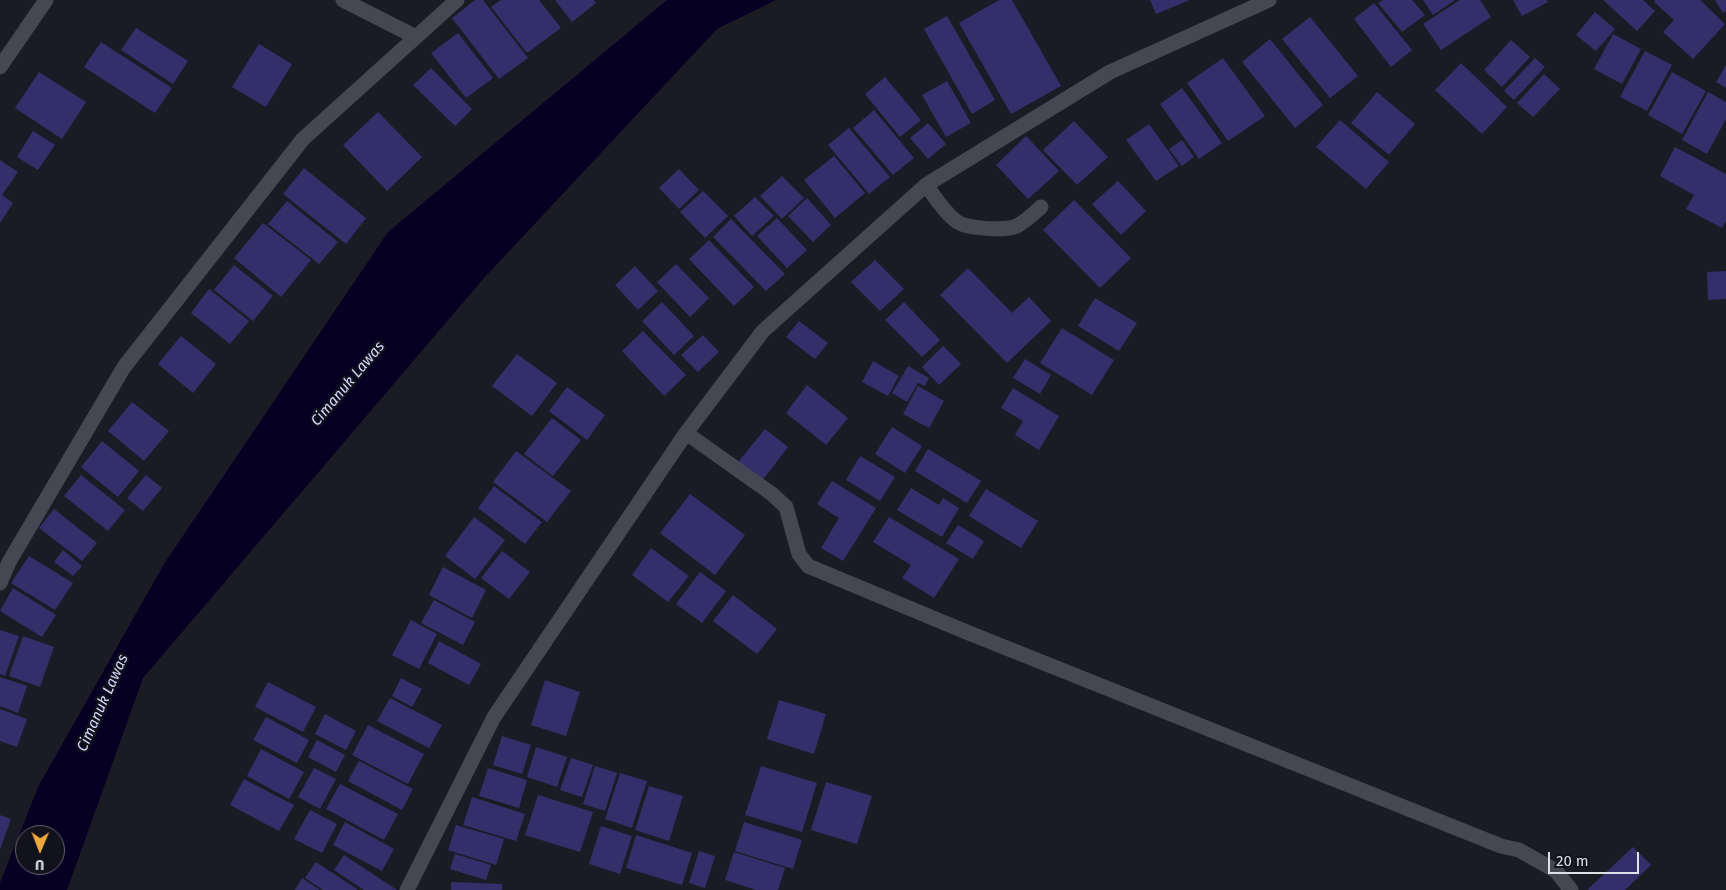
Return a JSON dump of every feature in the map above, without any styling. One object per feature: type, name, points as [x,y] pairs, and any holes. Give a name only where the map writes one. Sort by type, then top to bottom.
[{"type":"street","points":[[0,67],[46,0]]},
{"type":"street","points":[[343,0],[416,37]]},
{"type":"street","points":[[0,583],[9,562],[124,367],[303,139],[457,0]]},
{"type":"street","points":[[407,890],[494,717],[686,433],[763,331],[926,185],[1110,72],[1270,0]]},
{"type":"street","points":[[926,185],[958,223],[973,226],[1006,229],[1016,226],[1041,206]]},
{"type":"street","points":[[686,433],[772,494],[786,507],[799,554],[808,566],[1473,835],[1501,846],[1519,850],[1556,871],[1571,890]]},
{"type":"water","name":"Cimanuk Lawas","points":[[667,0],[776,0],[717,29],[484,278],[143,678],[67,890],[0,890],[0,883],[15,845],[15,875],[65,875],[65,825],[23,825],[38,787],[164,564],[388,232]]},
{"type":"building","points":[[475,0],[483,0],[528,58],[499,79],[452,18]]},
{"type":"building","points":[[501,0],[539,0],[561,28],[527,53],[491,7]]},
{"type":"building","points":[[555,0],[594,0],[596,3],[572,22]]},
{"type":"building","points":[[999,0],[1012,0],[1061,86],[1011,114],[959,23]]},
{"type":"building","points":[[1150,0],[1190,0],[1156,14]]},
{"type":"building","points":[[1383,0],[1412,0],[1425,15],[1402,32],[1378,3]]},
{"type":"building","points":[[1423,0],[1455,0],[1433,15]]},
{"type":"building","points":[[1460,0],[1480,0],[1491,17],[1441,50],[1423,24]]},
{"type":"building","points":[[1513,0],[1547,0],[1548,2],[1522,16]]},
{"type":"building","points":[[1603,0],[1643,0],[1655,11],[1637,31]]},
{"type":"building","points":[[1655,0],[1700,0],[1725,24],[1693,59],[1663,32],[1674,20],[1654,2]]},
{"type":"building","points":[[1715,0],[1726,0],[1726,11],[1723,13]]},
{"type":"building","points":[[1374,3],[1412,50],[1391,67],[1354,19]]},
{"type":"building","points":[[1595,12],[1615,29],[1596,51],[1576,35]]},
{"type":"building","points":[[947,16],[995,100],[972,114],[924,29]]},
{"type":"building","points":[[1310,17],[1358,76],[1330,98],[1282,39]]},
{"type":"building","points":[[136,28],[188,61],[173,84],[121,50]]},
{"type":"building","points":[[458,33],[493,78],[466,98],[431,53]]},
{"type":"building","points":[[1613,34],[1641,49],[1622,84],[1594,69]]},
{"type":"building","points":[[1270,39],[1323,105],[1295,128],[1242,62]]},
{"type":"building","points":[[1511,40],[1530,57],[1502,87],[1484,70]]},
{"type":"building","points":[[101,42],[172,88],[155,113],[84,67]]},
{"type":"building","points":[[259,44],[292,64],[266,107],[232,87]]},
{"type":"building","points":[[1645,51],[1672,65],[1647,111],[1620,97]]},
{"type":"building","points":[[1223,58],[1265,116],[1228,141],[1187,83]]},
{"type":"building","points":[[1535,58],[1545,67],[1514,100],[1504,91]]},
{"type":"building","points":[[1461,63],[1507,107],[1482,134],[1435,90]]},
{"type":"building","points":[[1726,65],[1726,88],[1716,82]]},
{"type":"building","points":[[431,68],[472,109],[455,126],[413,85]]},
{"type":"building","points":[[39,72],[86,102],[62,139],[15,108]]},
{"type":"building","points":[[1672,72],[1706,91],[1682,134],[1648,115]]},
{"type":"building","points":[[1544,74],[1560,89],[1533,117],[1517,103]]},
{"type":"building","points":[[885,77],[921,120],[900,137],[865,94]]},
{"type":"building","points":[[947,81],[971,123],[946,137],[922,95]]},
{"type":"building","points":[[1182,88],[1222,143],[1199,159],[1160,104]]},
{"type":"building","points":[[1377,92],[1415,124],[1389,155],[1351,123]]},
{"type":"building","points":[[1708,92],[1726,102],[1726,119],[1707,154],[1682,140]]},
{"type":"building","points":[[874,110],[914,158],[893,175],[853,128]]},
{"type":"building","points":[[378,112],[422,157],[387,191],[343,145]]},
{"type":"building","points":[[1340,120],[1389,162],[1366,189],[1316,147]]},
{"type":"building","points":[[1074,121],[1108,157],[1077,185],[1043,150]]},
{"type":"building","points":[[928,123],[946,144],[928,159],[910,138]]},
{"type":"building","points":[[1149,124],[1179,166],[1156,181],[1126,140]]},
{"type":"building","points":[[849,128],[890,177],[869,194],[828,145]]},
{"type":"building","points":[[33,131],[55,145],[38,170],[17,157]]},
{"type":"building","points":[[1026,136],[1059,171],[1028,199],[996,165]]},
{"type":"building","points":[[1182,140],[1194,157],[1182,166],[1169,149]]},
{"type":"building","points":[[1675,147],[1726,174],[1726,221],[1722,228],[1686,209],[1694,195],[1660,176]]},
{"type":"building","points":[[834,156],[865,193],[835,218],[804,180]]},
{"type":"building","points":[[0,160],[18,172],[2,195],[13,203],[0,223]]},
{"type":"building","points":[[304,168],[366,218],[346,244],[283,194]]},
{"type":"building","points":[[679,169],[699,190],[679,209],[659,188]]},
{"type":"building","points":[[782,176],[804,198],[782,219],[760,196]]},
{"type":"building","points":[[1118,181],[1146,211],[1121,235],[1092,204]]},
{"type":"building","points":[[703,191],[728,216],[705,238],[680,212]]},
{"type":"building","points":[[755,197],[774,216],[752,236],[734,216]]},
{"type":"building","points":[[807,198],[831,225],[813,242],[788,216]]},
{"type":"building","points":[[1074,200],[1131,258],[1100,288],[1043,230]]},
{"type":"building","points":[[287,201],[338,242],[319,264],[268,224]]},
{"type":"building","points":[[777,218],[807,250],[787,268],[757,236]]},
{"type":"building","points":[[731,219],[785,274],[766,291],[713,237]]},
{"type":"building","points":[[263,223],[311,260],[281,297],[234,258]]},
{"type":"building","points":[[709,240],[754,287],[734,306],[689,259]]},
{"type":"building","points":[[875,260],[904,289],[880,311],[851,282]]},
{"type":"building","points":[[676,264],[709,298],[690,317],[657,282]]},
{"type":"building","points":[[234,265],[273,296],[253,321],[214,290]]},
{"type":"building","points":[[635,266],[658,291],[638,310],[615,285]]},
{"type":"building","points":[[968,268],[1012,313],[1029,297],[1051,321],[1007,363],[940,295]]},
{"type":"building","points":[[1726,271],[1726,299],[1708,300],[1707,272]]},
{"type":"building","points":[[209,289],[249,321],[230,344],[191,313]]},
{"type":"building","points":[[1095,298],[1137,323],[1119,351],[1078,326]]},
{"type":"building","points":[[662,302],[694,336],[674,355],[642,321]]},
{"type":"building","points":[[904,302],[940,340],[922,357],[885,320]]},
{"type":"building","points":[[799,321],[828,343],[815,359],[786,337]]},
{"type":"building","points":[[1062,328],[1114,360],[1092,395],[1040,363]]},
{"type":"building","points":[[643,331],[686,375],[664,396],[622,351]]},
{"type":"building","points":[[703,335],[719,352],[698,372],[681,355]]},
{"type":"building","points":[[181,336],[216,364],[193,393],[158,364]]},
{"type":"building","points":[[943,346],[961,364],[939,385],[922,367]]},
{"type":"building","points":[[517,354],[557,383],[532,416],[492,386]]},
{"type":"building","points":[[1025,359],[1051,375],[1040,394],[1013,378]]},
{"type":"building","points":[[873,361],[899,376],[888,396],[862,382]]},
{"type":"building","points":[[908,366],[929,378],[925,386],[918,383],[907,402],[892,393]]},
{"type":"building","points":[[807,385],[848,418],[826,445],[786,413]]},
{"type":"building","points":[[918,386],[944,401],[929,428],[903,414]]},
{"type":"building","points":[[567,387],[605,415],[587,440],[549,411]]},
{"type":"building","points":[[1013,388],[1059,416],[1039,450],[1015,435],[1023,421],[1001,408]]},
{"type":"building","points":[[132,402],[169,431],[144,461],[108,431]]},
{"type":"building","points":[[552,418],[581,440],[553,476],[524,454]]},
{"type":"building","points":[[892,427],[922,446],[905,473],[875,454]]},
{"type":"building","points":[[765,429],[788,447],[762,481],[738,462]]},
{"type":"building","points":[[102,441],[139,471],[118,497],[81,467]]},
{"type":"building","points":[[928,449],[981,481],[967,503],[915,471]]},
{"type":"building","points":[[516,451],[571,491],[547,522],[493,482]]},
{"type":"building","points":[[860,456],[895,477],[880,501],[846,480]]},
{"type":"building","points":[[81,475],[125,510],[108,531],[64,496]]},
{"type":"building","points":[[146,475],[162,488],[143,511],[127,498]]},
{"type":"building","points":[[832,481],[876,508],[843,561],[821,548],[839,518],[817,504]]},
{"type":"building","points":[[494,486],[542,522],[525,544],[478,508]]},
{"type":"building","points":[[911,488],[939,505],[943,498],[959,508],[942,537],[897,510]]},
{"type":"building","points":[[986,489],[1038,521],[1021,548],[969,516]]},
{"type":"building","points":[[690,494],[745,535],[715,575],[660,533]]},
{"type":"building","points":[[54,509],[97,543],[82,561],[39,528]]},
{"type":"building","points":[[474,517],[505,540],[475,579],[445,556]]},
{"type":"building","points":[[889,517],[959,559],[934,598],[902,578],[911,565],[873,542]]},
{"type":"building","points":[[958,525],[984,541],[973,559],[946,543]]},
{"type":"building","points":[[651,548],[689,576],[668,602],[632,575]]},
{"type":"building","points":[[63,550],[82,566],[73,576],[54,562]]},
{"type":"building","points":[[502,551],[530,572],[509,599],[481,578]]},
{"type":"building","points":[[29,556],[73,583],[55,610],[11,583]]},
{"type":"building","points":[[443,567],[486,590],[472,618],[429,595]]},
{"type":"building","points":[[700,572],[726,591],[702,623],[676,604]]},
{"type":"building","points":[[13,588],[56,615],[42,637],[0,611]]},
{"type":"building","points":[[733,595],[777,629],[757,654],[713,621]]},
{"type":"building","points":[[434,600],[475,622],[463,645],[421,623]]},
{"type":"building","points":[[411,620],[437,634],[419,669],[392,655]]},
{"type":"building","points":[[0,630],[19,636],[5,676],[0,674]]},
{"type":"building","points":[[23,636],[54,647],[40,687],[9,676]]},
{"type":"building","points":[[439,641],[481,664],[469,685],[428,663]]},
{"type":"building","points":[[0,677],[27,686],[18,713],[0,706]]},
{"type":"building","points":[[401,678],[422,689],[412,707],[392,696]]},
{"type":"building","points":[[545,680],[580,692],[566,736],[531,725]]},
{"type":"building","points":[[268,682],[316,707],[303,732],[255,707]]},
{"type":"building","points":[[390,698],[442,725],[429,748],[377,721]]},
{"type":"building","points":[[779,700],[826,714],[814,754],[767,739]]},
{"type":"building","points":[[0,709],[27,719],[17,747],[0,741]]},
{"type":"building","points":[[325,714],[356,731],[346,750],[315,734]]},
{"type":"building","points":[[266,717],[309,740],[297,763],[253,740]]},
{"type":"building","points":[[368,725],[424,754],[408,784],[352,755]]},
{"type":"building","points":[[502,736],[531,745],[522,774],[493,765]]},
{"type":"building","points":[[317,740],[345,755],[336,772],[308,757]]},
{"type":"building","points":[[536,747],[567,757],[557,787],[527,777]]},
{"type":"building","points":[[261,749],[304,772],[289,799],[247,776]]},
{"type":"building","points":[[571,758],[593,765],[582,797],[560,790]]},
{"type":"building","points":[[359,761],[413,789],[402,810],[348,781]]},
{"type":"building","points":[[595,766],[617,773],[605,811],[583,804]]},
{"type":"building","points":[[761,766],[817,783],[802,832],[745,815]]},
{"type":"building","points":[[314,768],[336,779],[320,809],[298,797]]},
{"type":"building","points":[[488,768],[527,780],[519,808],[479,796]]},
{"type":"building","points":[[620,773],[647,781],[632,828],[605,819]]},
{"type":"building","points":[[244,779],[294,805],[279,831],[230,805]]},
{"type":"building","points":[[826,782],[872,796],[857,844],[811,830]]},
{"type":"building","points":[[340,784],[398,814],[384,840],[326,809]]},
{"type":"building","points":[[649,786],[683,796],[669,841],[635,830]]},
{"type":"building","points":[[538,795],[593,812],[580,852],[525,835]]},
{"type":"building","points":[[472,797],[525,814],[516,841],[463,825]]},
{"type":"building","points":[[310,810],[337,824],[322,853],[294,839]]},
{"type":"building","points":[[0,815],[11,819],[0,849]]},
{"type":"building","points":[[345,822],[394,849],[382,871],[333,845]]},
{"type":"building","points":[[744,822],[802,840],[793,869],[735,851]]},
{"type":"building","points":[[456,825],[504,839],[496,865],[448,850]]},
{"type":"building","points":[[601,826],[632,836],[620,874],[589,864]]},
{"type":"building","points":[[636,835],[692,853],[682,885],[626,868]]},
{"type":"building","points":[[1633,847],[1651,865],[1625,890],[1588,889]]},
{"type":"building","points":[[699,851],[715,856],[705,888],[689,883]]},
{"type":"building","points":[[734,852],[785,868],[778,890],[756,890],[725,880]]},
{"type":"building","points":[[455,854],[491,865],[486,880],[450,869]]},
{"type":"building","points":[[344,855],[397,890],[364,890],[334,870]]},
{"type":"building","points":[[316,862],[357,889],[323,890],[305,878]]},
{"type":"building","points":[[302,878],[320,890],[295,890]]},
{"type":"building","points":[[451,882],[502,884],[502,890],[451,890]]}]
